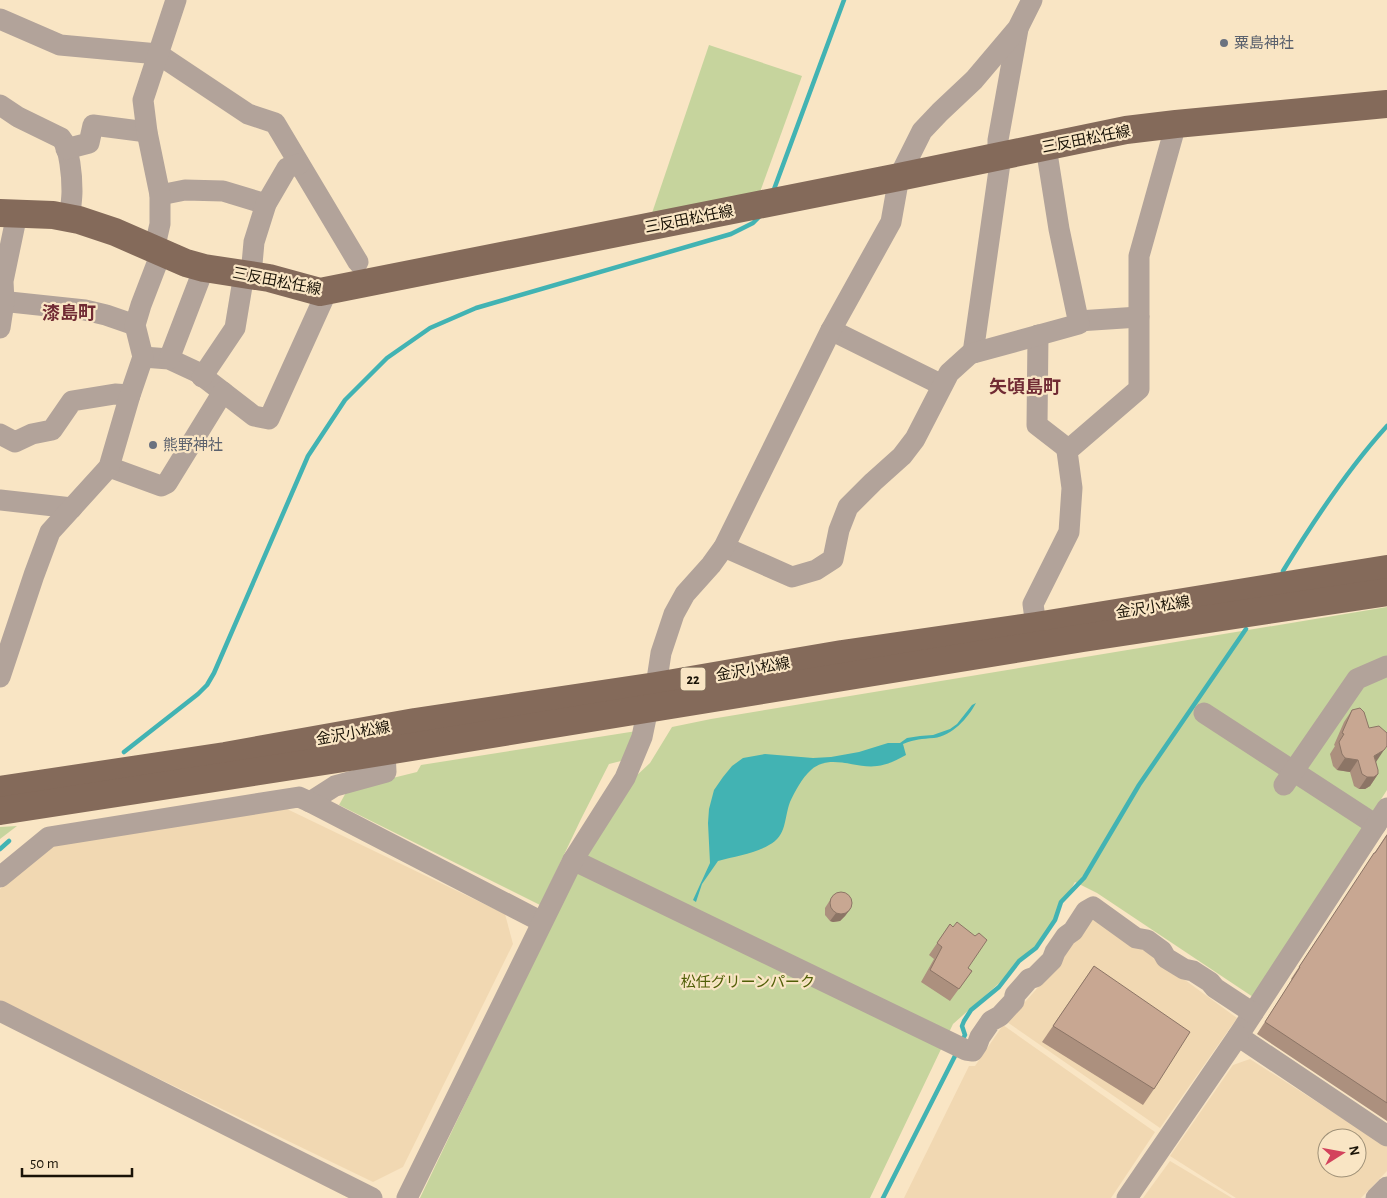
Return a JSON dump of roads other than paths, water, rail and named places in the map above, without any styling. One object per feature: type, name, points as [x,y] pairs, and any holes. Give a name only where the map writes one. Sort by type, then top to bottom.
[{"type":"main road","name":"三反田松任線","points":[[9,214],[53,215],[70,218],[115,232],[186,263],[204,268],[268,278],[320,292],[1126,130],[1387,104]]},
{"type":"main road","name":"金沢小松線","points":[[0,811],[385,751],[652,697],[842,654],[1036,626],[1387,569]]},
{"type":"main road","name":"金沢小松線","points":[[0,790],[225,756],[471,713],[652,697],[1083,638],[1387,592]]},
{"type":"street","points":[[0,677],[50,532],[109,467],[143,357],[135,325],[158,251],[160,195],[142,100],[176,0]]},
{"type":"street","points":[[406,1198],[573,860],[626,778],[642,737],[661,653],[674,614],[685,594],[711,565],[724,546],[831,330],[891,222],[899,177],[922,130],[974,80],[1018,28],[1032,0]]},
{"type":"street","points":[[0,19],[60,45],[158,54],[248,114],[275,123],[358,262]]},
{"type":"street","points":[[973,353],[999,157],[998,140],[1018,28]]},
{"type":"street","points":[[0,105],[18,117],[61,138],[65,142],[72,192],[70,218]]},
{"type":"street","points":[[1036,626],[1034,604],[1070,532],[1072,488],[1067,451],[1139,389],[1139,256],[1176,124]]},
{"type":"street","points":[[66,149],[89,143],[93,125],[147,132]]},
{"type":"street","points":[[724,546],[792,577],[816,570],[833,559],[839,530],[848,507],[902,456],[915,439],[949,372],[970,354],[1079,324],[1059,229],[1046,147]]},
{"type":"street","points":[[202,377],[236,328],[254,242],[266,204],[287,168],[299,164]]},
{"type":"street","points":[[160,195],[185,190],[223,191],[266,204]]},
{"type":"street","points":[[0,328],[9,214]]},
{"type":"street","points":[[169,360],[204,268]]},
{"type":"street","points":[[143,357],[169,360],[197,372],[254,416],[269,420],[327,291]]},
{"type":"street","points":[[2,301],[85,310],[135,325]]},
{"type":"street","points":[[1078,321],[1139,317]]},
{"type":"street","points":[[831,330],[942,385]]},
{"type":"street","points":[[1038,335],[1037,425],[1068,449]]},
{"type":"street","points":[[109,467],[161,486],[167,483],[223,392]]},
{"type":"street","points":[[0,434],[15,442],[32,434],[52,430],[72,401],[114,394],[130,395]]},
{"type":"street","points":[[0,500],[72,508]]},
{"type":"street","points":[[1289,778],[1357,679],[1387,666]]},
{"type":"street","points":[[1127,1198],[1238,1036],[1382,816],[1289,778],[1204,713]]},
{"type":"street","points":[[310,802],[335,786],[386,772],[385,751]]},
{"type":"street","points":[[0,877],[50,837],[298,797],[542,922]]},
{"type":"street","points":[[573,860],[954,1044],[973,1051],[990,1021],[1000,1016],[1014,1001],[1015,995],[1029,979],[1035,977],[1052,960],[1066,936],[1073,931],[1086,911],[1093,907],[1136,938],[1146,940],[1162,952],[1166,958],[1184,969],[1193,971],[1253,1013]]},
{"type":"street","points":[[0,1011],[372,1198]]},
{"type":"street","points":[[1238,1036],[1387,1136]]},
{"type":"street","points":[[1376,1198],[1387,1187]]},
{"type":"water","points":[[976,703],[969,715],[953,730],[941,737],[915,740],[903,744],[906,755],[892,762],[869,766],[834,762],[818,765],[808,773],[796,789],[779,837],[757,851],[718,861],[702,884],[696,902],[693,900],[710,863],[708,823],[709,809],[714,790],[732,766],[743,758],[765,754],[813,758],[831,757],[859,752],[888,743],[900,743],[907,738],[933,735],[950,729]]},
{"type":"waterway","points":[[773,192],[844,0]]},
{"type":"waterway","points":[[124,752],[207,685],[214,673],[308,456],[345,400],[387,358],[430,328],[476,308],[731,234],[753,223],[760,216]]},
{"type":"waterway","points":[[1283,571],[1332,496],[1358,460],[1387,426]]},
{"type":"waterway","points":[[961,1042],[965,1035],[962,1026],[971,1010],[999,987],[1019,961],[1036,948],[1055,920],[1061,902],[1084,878],[1139,785],[1246,629]]},
{"type":"waterway","points":[[0,849],[9,841]]},
{"type":"waterway","points":[[883,1198],[957,1052]]},
{"type":"place","name":"粟島神社","points":[[1224,43]]},
{"type":"place","name":"熊野神社","points":[[153,445]]},
{"type":"district","name":"漆島町","points":[[69,313]]},
{"type":"district","name":"矢頃島町","points":[[1025,387]]},
{"type":"park label","name":"松任グリーンパーク","points":[[748,982]]}]
